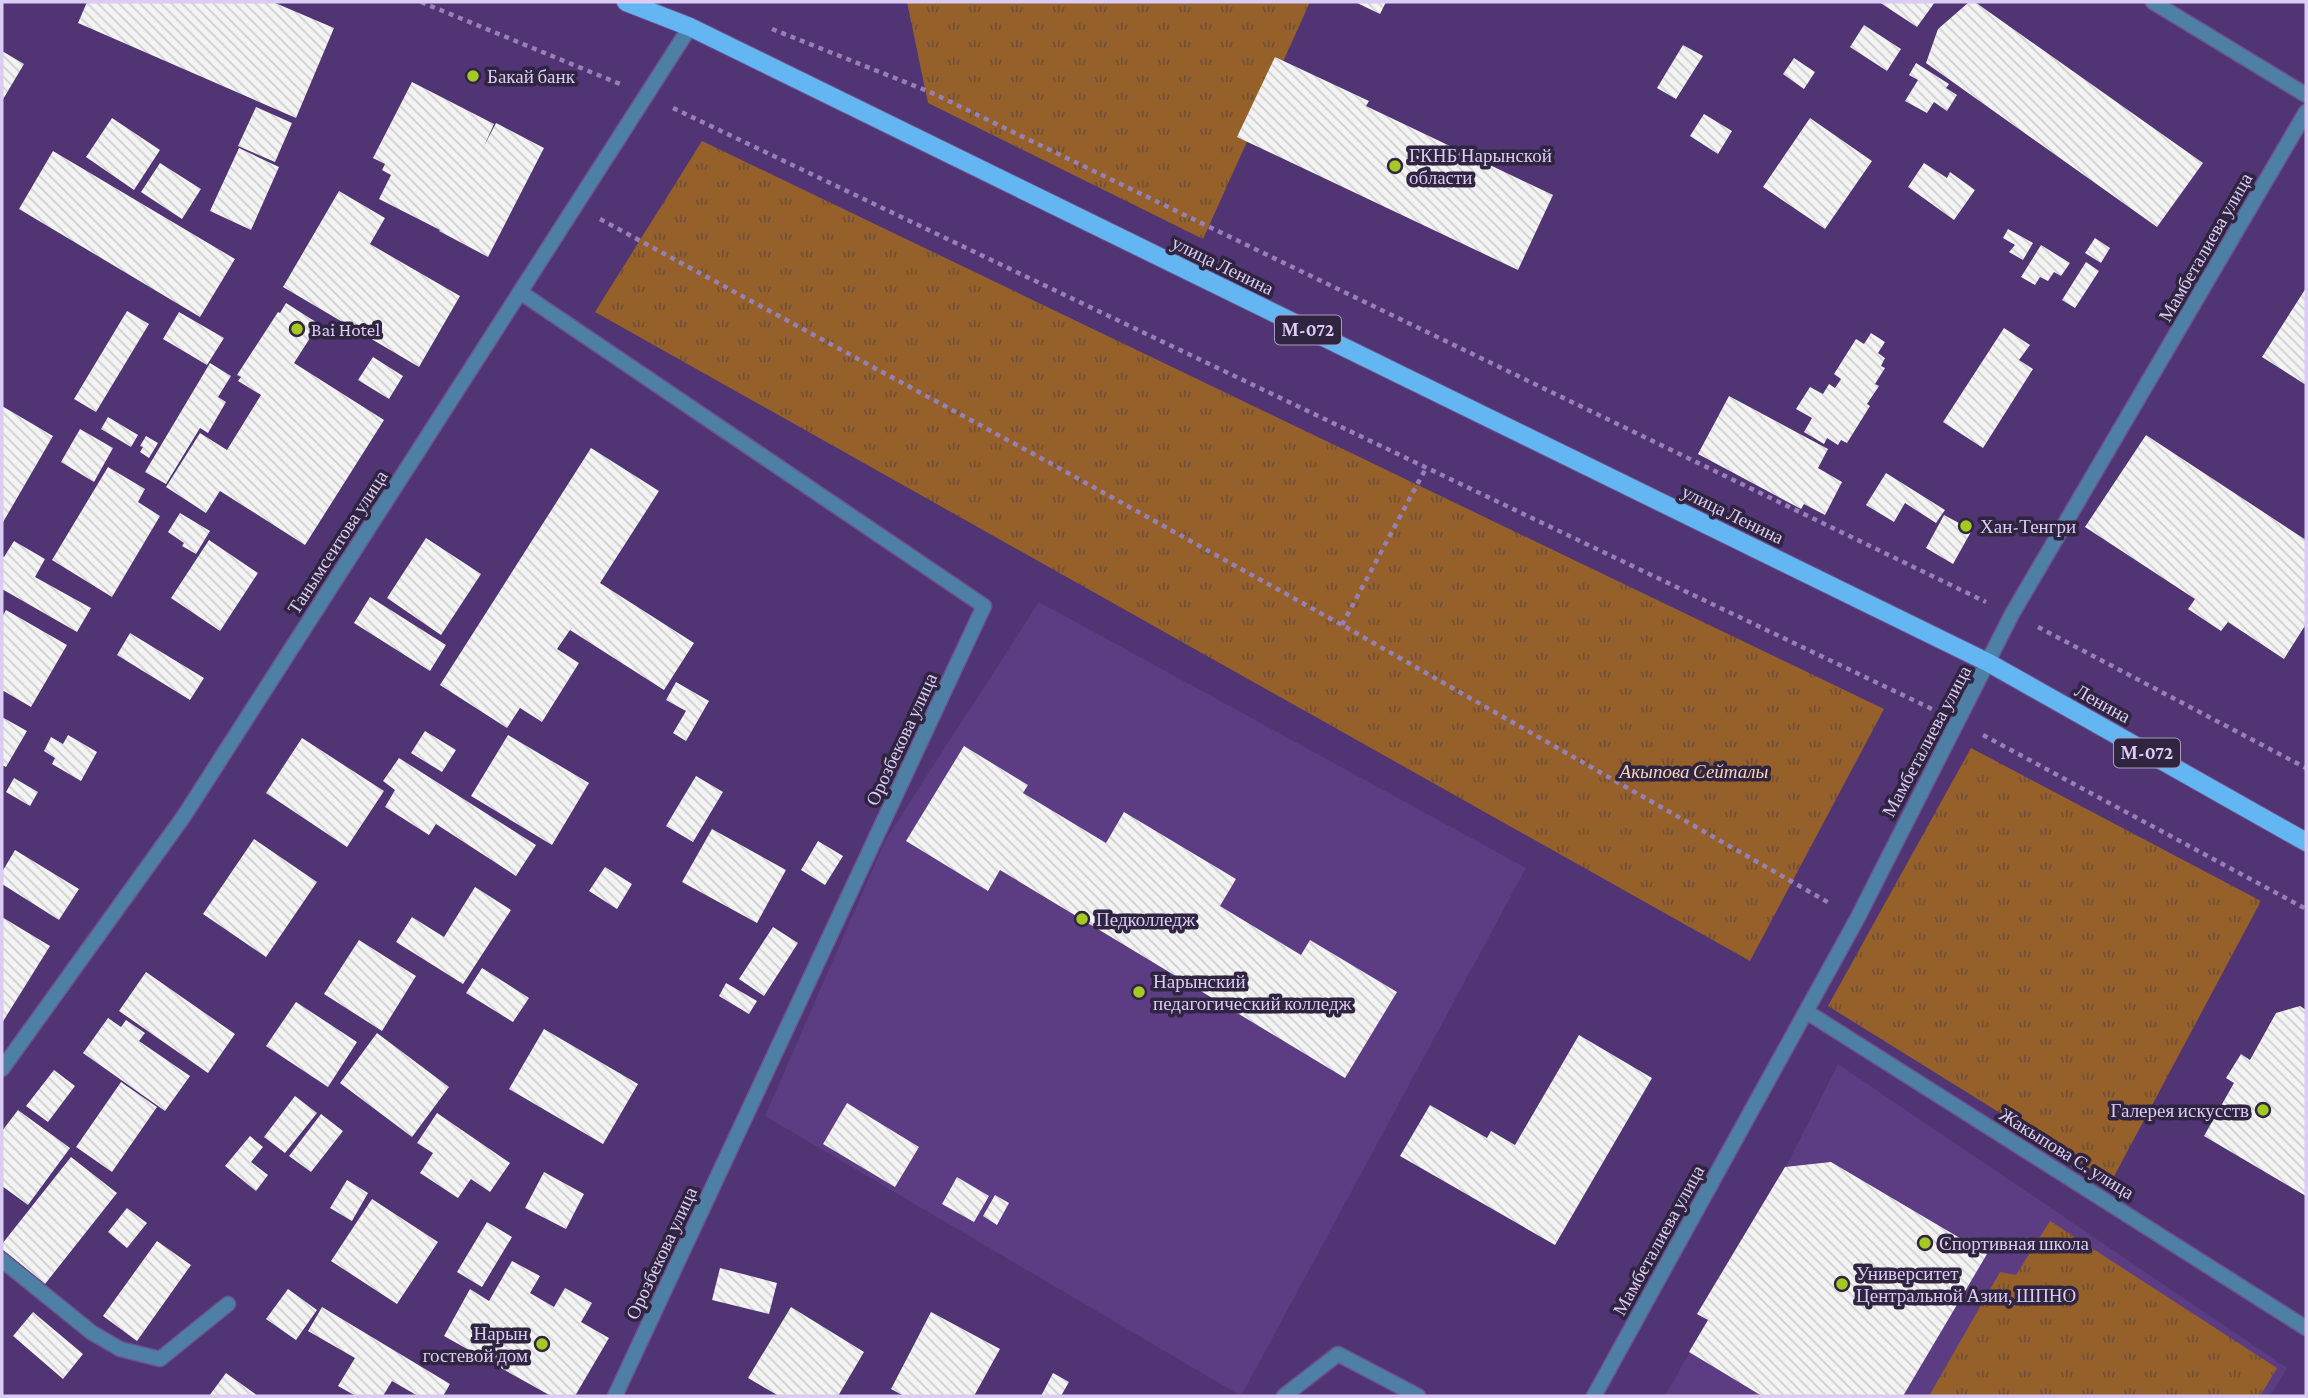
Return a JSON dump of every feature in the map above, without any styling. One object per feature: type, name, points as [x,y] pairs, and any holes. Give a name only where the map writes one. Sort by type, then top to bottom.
[{"type":"main road","name":"улица Ленина","points":[[626,2],[690,27],[1989,663]]},
{"type":"main road","name":"Ленина","points":[[1989,663],[2306,842]]},
{"type":"street","points":[[2153,2],[2306,95]]},
{"type":"street","name":"Танымсеитова улица","points":[[2,1069],[184,816],[690,27]]},
{"type":"street","name":"Мамбеталиева улица","points":[[1594,1396],[1857,919],[2012,614],[2306,112]]},
{"type":"street","name":"Орозбекова улица","points":[[520,292],[984,606],[615,1396]]},
{"type":"street","name":"Жакыпова С. улица","points":[[1807,1012],[2306,1328]]},
{"type":"street","points":[[2,1260],[91,1332],[120,1349],[160,1359],[228,1304]]},
{"type":"street","points":[[1284,1396],[1338,1354],[1418,1396]]},
{"type":"path","points":[[421,2],[646,95],[1956,721],[2306,909]]},
{"type":"path","points":[[766,27],[930,92],[2012,614],[2306,768]]},
{"type":"path","points":[[575,205],[1342,625],[1857,919]]},
{"type":"path","points":[[1342,625],[1426,468]]},
{"type":"shaded area","name":"Нарынский педагогический колледж","points":[[1039,602],[1526,868],[1241,1396],[765,1116],[886,839]]},
{"type":"shaded area","name":"Спортивная школа","points":[[1838,1064],[2287,1368],[2270,1396],[1665,1396],[1708,1320]]},
{"type":"green space","points":[[907,2],[1310,2],[1203,239],[928,103]]},
{"type":"green space","name":"Акыпова Сейталы","points":[[702,141],[1884,709],[1750,961],[595,312]]},
{"type":"green space","points":[[1971,748],[2261,901],[2111,1182],[1828,1006]]},
{"type":"green space","points":[[2050,1221],[2277,1368],[2260,1396],[1929,1396],[2000,1272],[2016,1275]]},
{"type":"building","points":[[87,2],[273,2],[334,28],[296,118],[78,23]]},
{"type":"building","points":[[1355,2],[1386,2],[1380,14]]},
{"type":"building","points":[[1879,2],[1935,2],[1917,27]]},
{"type":"building","points":[[1969,2],[1975,2],[2203,163],[2157,227],[1926,63],[1938,29]]},
{"type":"building","points":[[1864,25],[1901,49],[1887,71],[1850,47]]},
{"type":"building","points":[[1683,45],[1703,56],[1676,99],[1657,88]]},
{"type":"building","points":[[2,51],[24,64],[2,101]]},
{"type":"building","name":"ГКНБ Нарынской области","points":[[1275,57],[1369,101],[1366,106],[1553,195],[1518,270],[1237,137]]},
{"type":"building","points":[[1794,58],[1815,72],[1804,89],[1783,74]]},
{"type":"building","points":[[1916,63],[1949,84],[1946,88],[1957,95],[1947,111],[1934,102],[1927,113],[1905,101],[1918,80],[1909,75]]},
{"type":"building","points":[[412,82],[494,124],[484,146],[496,123],[544,148],[488,257],[379,199],[391,175],[382,170],[385,164],[373,158]]},
{"type":"building","points":[[256,107],[292,123],[275,162],[238,146]]},
{"type":"building","points":[[1704,114],[1732,131],[1718,154],[1690,136]]},
{"type":"building","points":[[112,118],[160,150],[134,190],[86,157]]},
{"type":"building","points":[[1810,118],[1872,161],[1825,229],[1763,187]]},
{"type":"building","points":[[239,148],[279,167],[251,230],[210,211]]},
{"type":"building","points":[[53,151],[235,259],[200,317],[19,209]]},
{"type":"building","points":[[160,163],[201,189],[182,219],[141,192]]},
{"type":"building","points":[[1924,163],[1947,178],[1950,172],[1975,190],[1954,220],[1908,187]]},
{"type":"building","points":[[339,191],[385,218],[370,244],[460,296],[419,367],[283,287]]},
{"type":"building","points":[[2008,229],[2033,243],[2023,260],[2009,252],[2015,245],[2003,238]]},
{"type":"building","points":[[2095,238],[2110,248],[2101,263],[2085,253]]},
{"type":"building","points":[[2041,245],[2070,263],[2061,276],[2054,272],[2048,281],[2040,277],[2035,285],[2021,277]]},
{"type":"building","points":[[2086,262],[2099,271],[2075,308],[2062,300]]},
{"type":"building","points":[[2306,288],[2306,385],[2262,357]]},
{"type":"building","points":[[286,303],[319,324],[294,363],[384,420],[305,545],[220,491],[206,513],[166,487],[200,433],[227,450],[261,395],[238,381],[241,377],[237,375]]},
{"type":"building","points":[[127,311],[149,324],[96,412],[74,399]]},
{"type":"building","points":[[179,312],[224,338],[207,365],[163,339]]},
{"type":"building","points":[[2004,328],[2030,345],[2019,360],[2033,369],[1983,448],[1943,422]]},
{"type":"building","points":[[1871,333],[1885,342],[1878,353],[1885,358],[1881,366],[1885,368],[1875,384],[1879,386],[1847,443],[1841,440],[1838,445],[1827,438],[1824,444],[1804,432],[1812,418],[1796,409],[1810,387],[1823,394],[1829,384],[1835,388],[1841,379],[1834,374],[1856,339],[1864,344]]},
{"type":"building","points":[[373,357],[403,376],[389,399],[358,380]]},
{"type":"building","points":[[210,363],[231,376],[218,397],[226,402],[208,433],[200,428],[166,484],[145,472]]},
{"type":"building","points":[[1729,396],[1828,449],[1818,468],[1842,482],[1825,515],[1804,504],[1801,509],[1698,454]]},
{"type":"building","points":[[2,406],[53,436],[2,524]]},
{"type":"building","points":[[108,417],[138,435],[131,447],[101,429]]},
{"type":"building","points":[[80,429],[113,448],[94,482],[61,462]]},
{"type":"building","points":[[2146,435],[2306,540],[2306,624],[2284,659],[2228,622],[2221,631],[2188,609],[2195,599],[2085,527]]},
{"type":"building","points":[[146,436],[158,443],[149,458],[140,452],[143,447],[140,446]]},
{"type":"building","points":[[591,448],[659,491],[600,583],[694,643],[664,690],[570,630],[557,649],[579,663],[542,722],[520,708],[507,728],[440,685]]},
{"type":"building","points":[[108,467],[145,489],[138,502],[160,516],[112,597],[52,560]]},
{"type":"building","points":[[1886,473],[1945,510],[1936,523],[1905,503],[1894,522],[1866,505]]},
{"type":"building","points":[[180,513],[210,531],[196,554],[182,546],[184,543],[168,532]]},
{"type":"building","points":[[1944,515],[1972,530],[1953,564],[1926,548]]},
{"type":"building","points":[[426,538],[481,574],[441,635],[387,598]]},
{"type":"building","points":[[209,540],[258,573],[220,631],[171,598]]},
{"type":"building","points":[[14,541],[45,559],[35,577],[91,608],[77,632],[2,589],[2,556],[4,557]]},
{"type":"building","points":[[370,597],[446,645],[430,671],[354,623]]},
{"type":"building","points":[[6,610],[67,645],[31,707],[2,690],[2,617]]},
{"type":"building","points":[[130,633],[204,678],[190,700],[117,655]]},
{"type":"building","points":[[676,682],[709,701],[686,741],[673,733],[686,711],[666,700]]},
{"type":"building","points":[[2,717],[27,731],[6,767],[2,765]]},
{"type":"building","points":[[425,731],[456,750],[442,772],[411,753]]},
{"type":"building","points":[[68,735],[97,752],[81,781],[52,764],[55,758],[44,751],[51,737],[63,744]]},
{"type":"building","points":[[508,735],[589,783],[552,845],[471,796]]},
{"type":"building","points":[[302,738],[384,791],[347,847],[266,793]]},
{"type":"building","points":[[964,746],[1028,785],[1023,793],[1106,843],[1124,812],[1236,879],[1220,906],[1301,955],[1310,940],[1397,992],[1345,1078],[1000,870],[988,891],[906,841]]},
{"type":"building","points":[[399,758],[536,845],[516,876],[436,824],[429,835],[385,807],[395,790],[383,781]]},
{"type":"building","points":[[696,776],[723,792],[693,842],[666,826]]},
{"type":"building","points":[[14,778],[38,792],[30,806],[6,792]]},
{"type":"building","points":[[712,829],[786,870],[757,923],[682,882]]},
{"type":"building","points":[[254,839],[317,882],[266,957],[203,914]]},
{"type":"building","points":[[818,841],[843,856],[825,885],[801,870]]},
{"type":"building","points":[[15,850],[79,889],[59,920],[2,884],[2,872]]},
{"type":"building","points":[[605,867],[632,884],[617,909],[589,891]]},
{"type":"building","points":[[475,887],[511,910],[463,984],[396,942],[412,917],[444,937]]},
{"type":"building","points":[[2,917],[50,946],[2,1023]]},
{"type":"building","points":[[773,927],[798,943],[764,996],[739,979]]},
{"type":"building","points":[[359,940],[416,976],[382,1031],[324,994]]},
{"type":"building","points":[[482,968],[529,998],[513,1022],[466,993]]},
{"type":"building","points":[[146,972],[235,1034],[208,1073],[119,1011]]},
{"type":"building","points":[[726,983],[757,1001],[749,1014],[719,996]]},
{"type":"building","points":[[296,1002],[357,1042],[328,1087],[266,1046]]},
{"type":"building","name":"Галерея искусств","points":[[2300,1006],[2306,1010],[2306,1196],[2204,1136],[2234,1083],[2226,1078],[2241,1054],[2250,1060],[2276,1013]]},
{"type":"building","points":[[108,1018],[121,1027],[126,1020],[145,1033],[139,1041],[190,1076],[165,1111],[83,1053]]},
{"type":"building","points":[[544,1029],[638,1084],[603,1144],[509,1089]]},
{"type":"building","points":[[377,1033],[449,1087],[412,1137],[340,1083]]},
{"type":"building","points":[[1579,1035],[1652,1078],[1555,1245],[1400,1156],[1430,1105],[1487,1138],[1491,1131],[1515,1145]]},
{"type":"building","points":[[54,1070],[75,1086],[48,1122],[26,1106]]},
{"type":"building","points":[[121,1082],[157,1107],[112,1172],[76,1147]]},
{"type":"building","points":[[295,1096],[317,1113],[285,1153],[264,1137]]},
{"type":"building","points":[[847,1103],[919,1147],[895,1187],[823,1144]]},
{"type":"building","points":[[18,1110],[70,1148],[28,1205],[2,1186],[2,1131]]},
{"type":"building","points":[[437,1113],[510,1163],[490,1192],[471,1179],[458,1198],[420,1173],[433,1153],[417,1143]]},
{"type":"building","points":[[321,1114],[343,1131],[311,1172],[289,1156]]},
{"type":"building","points":[[250,1136],[263,1147],[251,1162],[268,1175],[256,1191],[225,1166]]},
{"type":"building","points":[[71,1157],[117,1193],[45,1284],[2,1249],[2,1244]]},
{"type":"building","name":"Университет Центральной Азии, ШПНО","points":[[1831,1162],[1987,1254],[1903,1396],[1762,1396],[1689,1352],[1708,1320],[1697,1314],[1785,1167]]},
{"type":"building","points":[[544,1172],[584,1194],[566,1229],[525,1208]]},
{"type":"building","points":[[957,1177],[989,1196],[974,1222],[942,1204]]},
{"type":"building","points":[[347,1180],[368,1193],[352,1221],[330,1208]]},
{"type":"building","points":[[995,1195],[1009,1203],[997,1225],[983,1216]]},
{"type":"building","points":[[372,1199],[438,1242],[397,1304],[331,1261]]},
{"type":"building","points":[[127,1208],[147,1223],[127,1248],[108,1232]]},
{"type":"building","points":[[487,1222],[512,1237],[482,1287],[457,1272]]},
{"type":"building","points":[[157,1241],[191,1265],[137,1341],[103,1316]]},
{"type":"building","points":[[512,1261],[540,1276],[530,1293],[554,1307],[565,1288],[592,1303],[581,1322],[609,1338],[575,1396],[551,1396],[444,1336],[470,1289],[489,1301]]},
{"type":"building","points":[[720,1268],[777,1283],[769,1314],[712,1300]]},
{"type":"building","points":[[288,1289],[317,1310],[296,1340],[266,1319]]},
{"type":"building","points":[[322,1307],[450,1384],[443,1396],[418,1396],[392,1381],[383,1396],[356,1396],[338,1386],[355,1358],[308,1331]]},
{"type":"building","points":[[791,1307],[864,1352],[838,1396],[779,1396],[748,1378]]},
{"type":"building","points":[[33,1312],[83,1354],[63,1379],[13,1336]]},
{"type":"building","points":[[931,1312],[1000,1349],[974,1396],[904,1396],[891,1389]]},
{"type":"building","points":[[226,1373],[258,1396],[209,1396]]},
{"type":"building","points":[[1053,1373],[1069,1382],[1061,1396],[1041,1396]]},
{"type":"place","name":"Бакай банк","points":[[473,76]]},
{"type":"place","name":"ГКНБ Нарынской области","points":[[1395,166]]},
{"type":"place","name":"Bai Hotel","points":[[297,329]]},
{"type":"place","name":"Хан-Тенгри","points":[[1966,526]]},
{"type":"place","name":"Педколледж","points":[[1082,919]]},
{"type":"place","name":"Нарынский педагогический колледж","points":[[1139,992]]},
{"type":"place","name":"Галерея искусств","points":[[2263,1110]]},
{"type":"place","name":"Спортивная школа","points":[[1925,1243]]},
{"type":"place","name":"Университет Центральной Азии, ШПНО","points":[[1842,1284]]},
{"type":"place","name":"Нарын гостевой дом","points":[[542,1344]]}]
